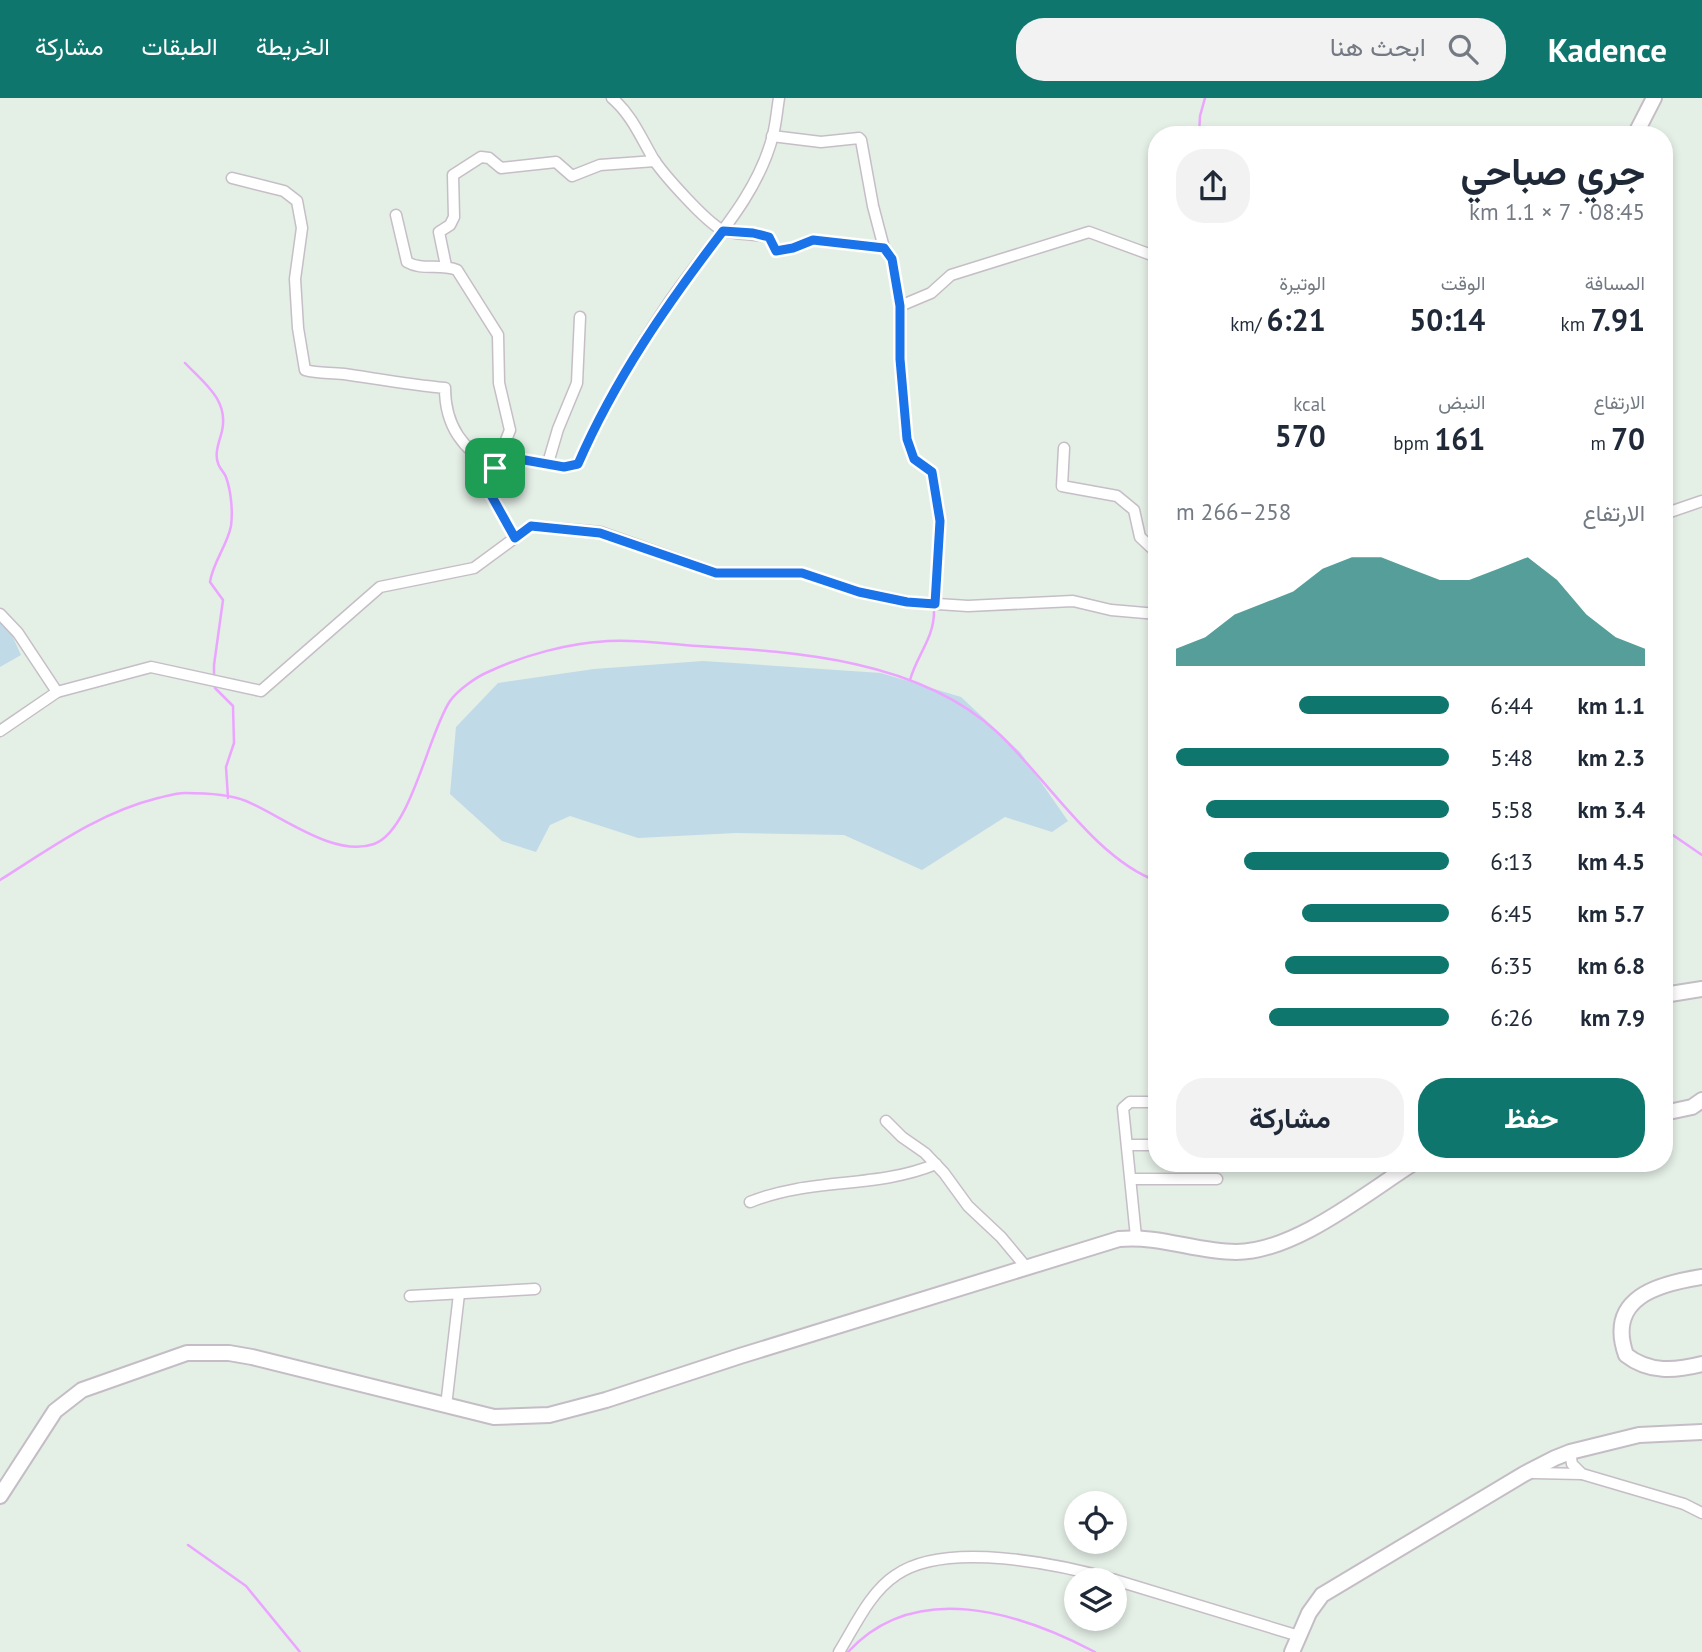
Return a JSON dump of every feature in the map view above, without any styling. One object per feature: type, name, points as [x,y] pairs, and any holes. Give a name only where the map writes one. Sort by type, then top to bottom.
[{"type":"street","points":[[612,98],[624,108],[655,161],[691,202],[723,231],[769,237],[776,251],[813,240],[884,248]]},
{"type":"street","points":[[232,178],[284,191],[297,201],[302,228],[295,279],[298,328],[305,370],[324,375],[341,374],[445,388],[453,429],[473,456],[495,468],[519,459],[564,467],[578,464],[597,422],[670,301],[723,231],[756,177],[772,136],[779,98]]},
{"type":"street","points":[[1640,126],[1654,98]]},
{"type":"street","points":[[772,136],[799,141],[861,140],[873,206],[884,248],[892,259],[900,306],[900,359],[907,439],[914,459],[932,472],[940,521],[935,604]]},
{"type":"street","points":[[446,265],[439,232],[450,225],[454,217],[453,175],[481,157],[489,158],[501,168],[556,162],[572,176],[600,165],[655,161]]},
{"type":"street","points":[[396,215],[407,262],[416,267],[446,265],[457,270],[498,335],[499,383],[510,430],[495,468],[491,495],[515,538]]},
{"type":"street","points":[[900,306],[931,293],[951,275],[1089,232],[1148,254]]},
{"type":"street","points":[[548,463],[558,429],[577,383],[580,317]]},
{"type":"street","points":[[1064,448],[1062,486],[1117,496],[1135,510],[1140,537],[1148,544]]},
{"type":"street","points":[[1673,511],[1702,501]]},
{"type":"street","points":[[0,731],[57,692],[151,667],[261,691],[380,587],[474,568],[531,526],[600,533],[716,573],[802,573],[870,595],[968,606],[1073,601],[1118,612],[1148,614]]},
{"type":"street","points":[[0,614],[18,633],[57,692]]},
{"type":"street","points":[[1673,994],[1702,989]]},
{"type":"street","points":[[1673,1111],[1692,1107],[1702,1100]]},
{"type":"street","points":[[1136,1237],[1124,1104],[1148,1102]]},
{"type":"street","points":[[886,1121],[936,1164],[968,1206],[1001,1237],[1026,1267]]},
{"type":"street","points":[[1128,1145],[1148,1145]]},
{"type":"street","points":[[750,1202],[794,1187],[909,1174],[936,1164]]},
{"type":"street","points":[[0,1496],[55,1411],[68,1399],[100,1382],[187,1353],[229,1353],[252,1357],[494,1417],[549,1415],[606,1400],[1104,1243],[1136,1237],[1224,1252],[1255,1250],[1310,1228],[1399,1172]]},
{"type":"street","points":[[1132,1180],[1217,1179]]},
{"type":"street","points":[[1702,1277],[1677,1281],[1642,1294],[1630,1305],[1620,1334],[1626,1355],[1648,1368],[1675,1369],[1702,1364]]},
{"type":"street","points":[[410,1296],[535,1289]]},
{"type":"street","points":[[446,1406],[459,1294]]},
{"type":"street","points":[[1127,1584],[1295,1646],[1309,1613],[1322,1595],[1524,1474],[1570,1452],[1639,1435],[1702,1432]]},
{"type":"street","points":[[1570,1452],[1572,1464],[1582,1474]]},
{"type":"street","points":[[1524,1474],[1552,1471],[1582,1474],[1684,1504],[1702,1513]]},
{"type":"street","points":[[839,1652],[872,1599],[896,1575],[928,1560],[972,1556],[1073,1568]]},
{"type":"shaded area","points":[[0,621],[11,633],[21,655],[0,667]]},
{"type":"shaded area","points":[[703,661],[881,673],[961,697],[1020,752],[1068,821],[1052,832],[1005,817],[922,870],[844,835],[736,833],[638,838],[570,816],[550,825],[536,852],[502,841],[450,794],[456,727],[498,683],[594,669]]},
{"type":"waterway","points":[[1199,126],[1205,98]]},
{"type":"waterway","points":[[185,363],[207,385],[222,410],[222,431],[217,459],[226,477],[231,501],[231,526],[210,582],[223,600],[214,678]]},
{"type":"waterway","points":[[910,680],[931,630],[934,612]]},
{"type":"waterway","points":[[0,880],[95,822],[136,805],[182,793],[216,794],[239,799],[325,841],[358,847],[374,844],[387,835],[409,802],[442,716],[450,701],[462,688],[483,674],[532,655],[578,644],[619,641],[736,648],[816,657],[856,664],[931,689],[966,708],[997,732],[1092,836],[1113,855],[1148,877]]},
{"type":"waterway","points":[[215,685],[233,706],[234,743],[226,767],[228,798]]},
{"type":"waterway","points":[[1673,835],[1702,855]]},
{"type":"waterway","points":[[188,1545],[246,1586],[300,1652]]},
{"type":"waterway","points":[[848,1652],[875,1629],[904,1616],[936,1609],[1001,1615],[1034,1625],[1095,1652]]},
{"type":"route","points":[[723,231],[769,237],[776,251],[813,240],[884,248],[892,259],[900,306],[900,359],[907,439],[914,459],[932,472],[940,521],[935,604],[907,602],[859,592],[802,573],[716,573],[600,533],[531,526],[515,538],[491,495],[495,468],[519,459],[564,467],[578,464],[616,387],[670,301],[723,231]]}]
